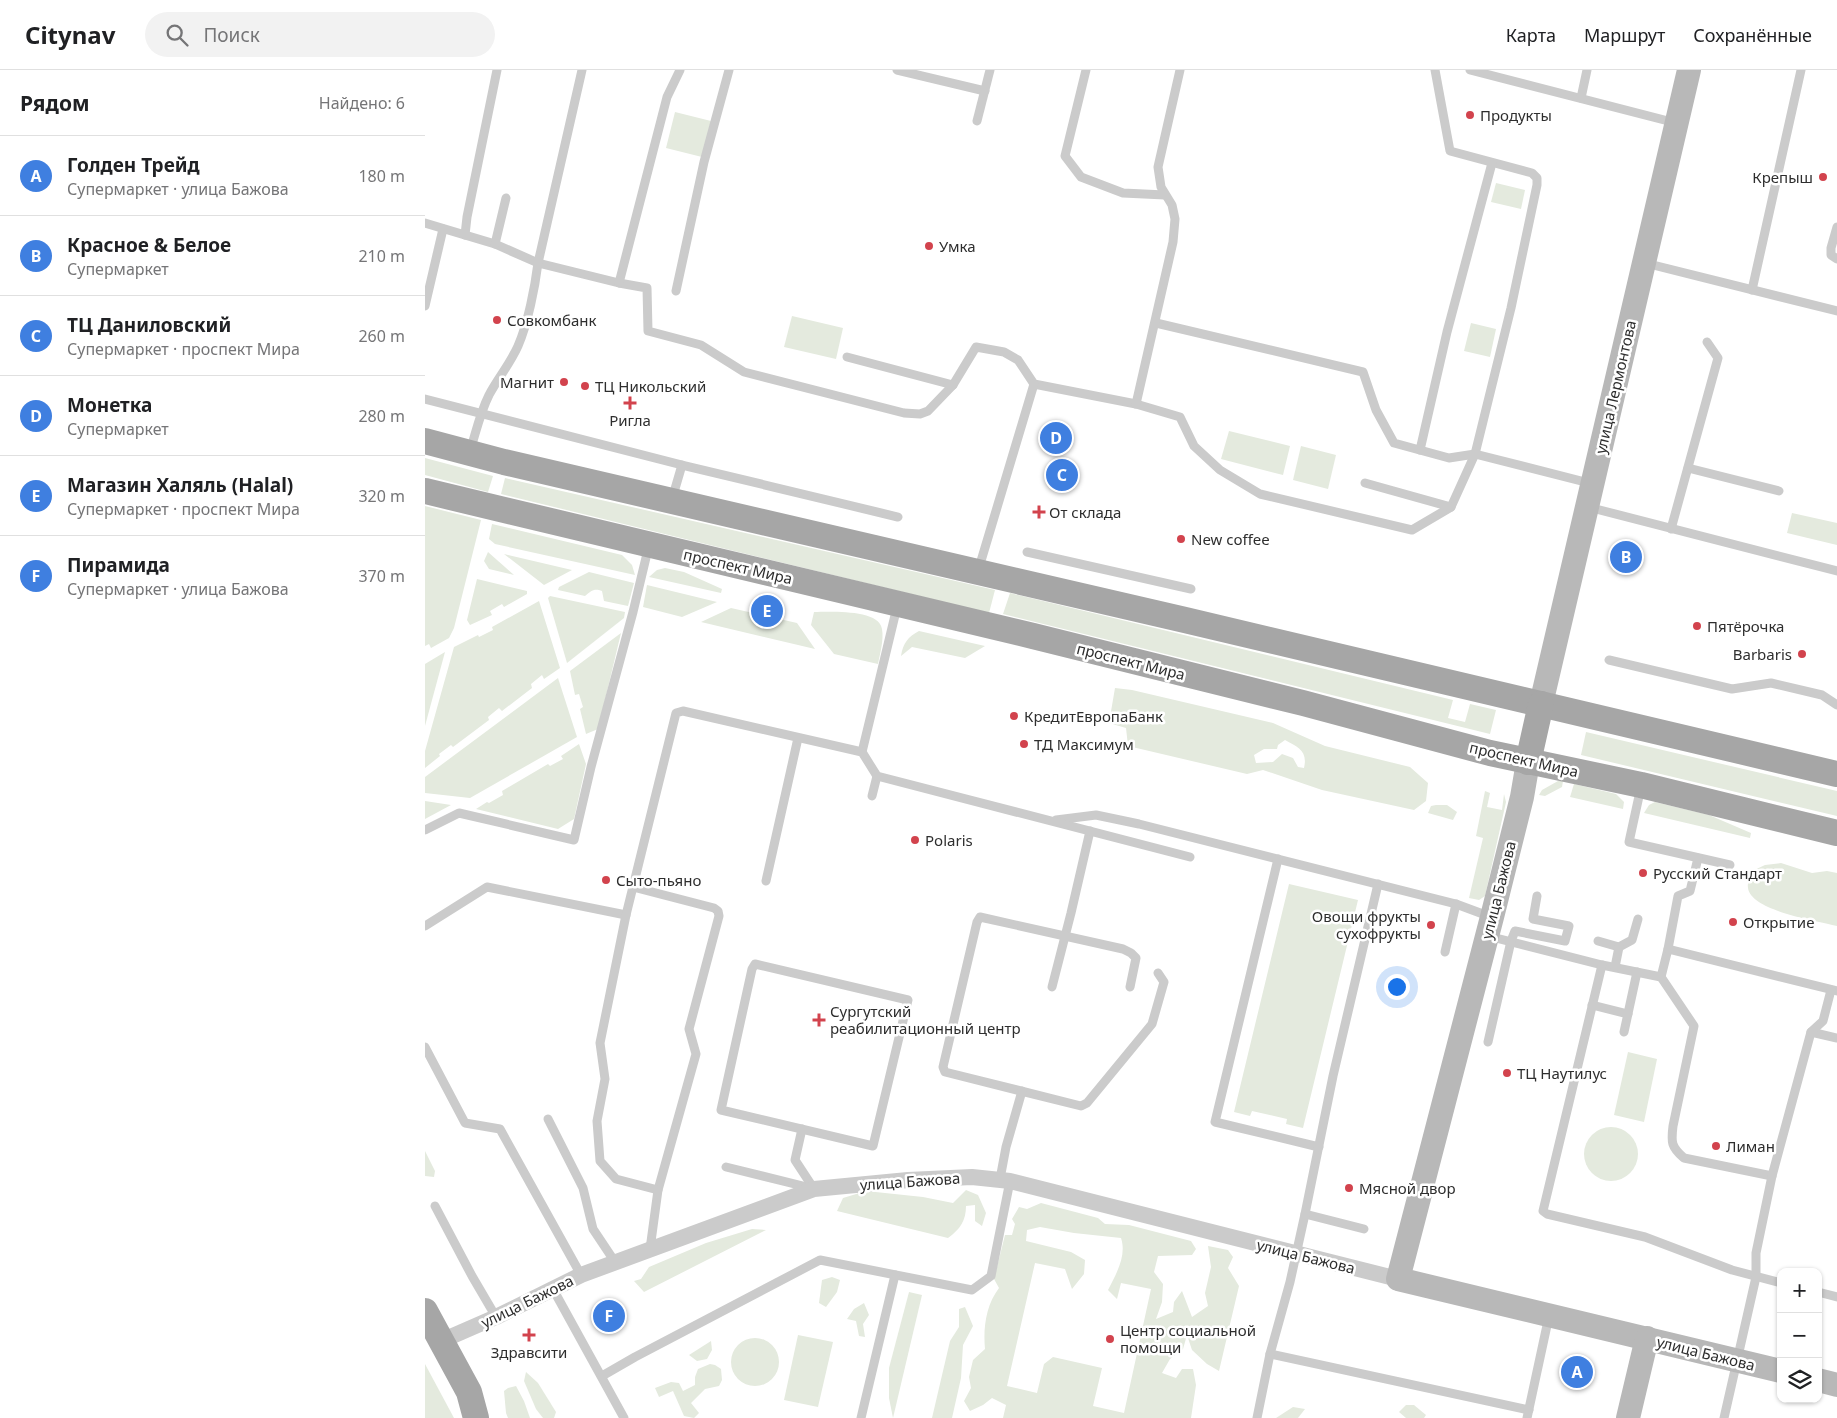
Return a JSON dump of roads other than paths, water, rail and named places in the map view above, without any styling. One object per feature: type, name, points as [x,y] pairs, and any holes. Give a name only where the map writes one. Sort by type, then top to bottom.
[{"type":"main road","points":[[425,441],[672,501],[978,571],[1837,774]]},
{"type":"main road","name":"проспект Мира","points":[[425,490],[1293,700],[1528,762],[1641,786],[1837,833]]},
{"type":"main road","name":"улица Бажова","points":[[1528,762],[1541,704]]},
{"type":"main road","points":[[425,1311],[469,1392],[476,1418]]},
{"type":"main road","points":[[469,1392],[485,1408],[490,1418]]},
{"type":"street","name":"улица Лермонтова","points":[[1541,704],[1689,70]]},
{"type":"street","name":"улица Бажова","points":[[1398,1279],[1522,797],[1528,762]]},
{"type":"street","name":"улица Бажова","points":[[441,1341],[581,1275],[814,1189],[908,1180],[972,1177],[1005,1180],[1398,1279],[1777,1370]]},
{"type":"street","points":[[1629,1418],[1647,1338]]},
{"type":"street","points":[[1822,1381],[1837,1385]]},
{"type":"lane","points":[[465,235],[497,70]]},
{"type":"lane","points":[[469,453],[489,395],[508,366],[519,344],[535,286],[538,263],[582,70]]},
{"type":"lane","points":[[619,283],[667,97],[679,76],[680,70]]},
{"type":"lane","points":[[676,291],[704,162],[729,70]]},
{"type":"lane","points":[[897,70],[985,91]]},
{"type":"lane","points":[[977,121],[990,70]]},
{"type":"lane","points":[[1086,70],[1065,156],[1081,177],[1123,193],[1165,195]]},
{"type":"lane","points":[[1136,404],[1171,250],[1175,219],[1172,205],[1161,187],[1158,167],[1180,70]]},
{"type":"lane","points":[[425,223],[495,244],[538,263],[647,288],[648,331],[701,346],[744,372],[904,413],[919,414],[928,411],[953,385],[976,347],[1005,352],[1018,360],[1034,384],[1136,404],[1180,417],[1194,446],[1220,470],[1260,494],[1412,530],[1451,507],[1475,454],[1511,308],[1537,185],[1537,178],[1532,173],[1450,150],[1435,70]]},
{"type":"lane","points":[[1470,70],[1494,72],[1627,111],[1676,123]]},
{"type":"lane","points":[[1581,98],[1587,70]]},
{"type":"lane","points":[[1752,290],[1801,70]]},
{"type":"lane","points":[[1420,450],[1449,323],[1492,163]]},
{"type":"lane","points":[[495,244],[506,198]]},
{"type":"lane","points":[[1837,227],[1831,255],[1837,259]]},
{"type":"lane","points":[[425,306],[443,229]]},
{"type":"lane","points":[[1644,263],[1837,311]]},
{"type":"lane","points":[[1156,322],[1363,372],[1376,410],[1394,443],[1449,458],[1475,454],[1593,484]]},
{"type":"lane","points":[[1671,528],[1717,358],[1707,342]]},
{"type":"lane","points":[[847,357],[953,385]]},
{"type":"lane","points":[[978,571],[1034,384]]},
{"type":"lane","points":[[425,400],[898,517]]},
{"type":"lane","points":[[672,501],[682,465]]},
{"type":"lane","points":[[1688,468],[1779,491]]},
{"type":"lane","points":[[1365,483],[1451,507]]},
{"type":"lane","points":[[1587,507],[1837,571]]},
{"type":"lane","points":[[425,830],[459,813],[574,840],[597,742],[633,612],[649,545]]},
{"type":"lane","points":[[1027,552],[1191,590]]},
{"type":"lane","points":[[897,604],[862,752],[877,776],[1191,857]]},
{"type":"lane","points":[[1609,660],[1732,689],[1771,684],[1822,695],[1837,705]]},
{"type":"lane","points":[[657,1190],[616,1179],[600,1161],[597,1121],[605,1079],[600,1043],[626,915],[676,713],[683,711],[862,752]]},
{"type":"lane","points":[[766,881],[798,738]]},
{"type":"lane","points":[[872,796],[877,776]]},
{"type":"lane","points":[[1641,786],[1629,842],[1730,865]]},
{"type":"lane","points":[[1050,821],[1096,815],[1378,884],[1456,904],[1511,941],[1602,965],[1661,977],[1694,1026],[1673,1126],[1671,1141],[1676,1151],[1684,1158],[1772,1176]]},
{"type":"lane","points":[[1135,842],[1139,824]]},
{"type":"lane","points":[[1052,987],[1090,831]]},
{"type":"lane","points":[[1661,977],[1678,896],[1690,890],[1698,858]]},
{"type":"lane","points":[[1278,859],[1215,1122],[1319,1147]]},
{"type":"lane","points":[[1257,1418],[1270,1354],[1305,1214],[1333,1076],[1378,884]]},
{"type":"lane","points":[[633,887],[715,908],[719,916],[689,1030],[696,1054],[657,1190],[650,1249]]},
{"type":"lane","points":[[425,926],[487,888],[626,915]]},
{"type":"lane","points":[[1488,1042],[1515,930],[1565,941],[1569,926],[1533,919],[1537,896]]},
{"type":"lane","points":[[1445,952],[1456,904]]},
{"type":"lane","points":[[1130,987],[1136,958],[1123,949],[980,917],[977,922],[943,1067],[945,1072],[1081,1106],[1087,1103],[1151,1024],[1164,982],[1158,973]]},
{"type":"lane","points":[[1598,941],[1619,947],[1632,940],[1638,919]]},
{"type":"lane","points":[[1615,968],[1619,947]]},
{"type":"lane","points":[[1668,949],[1834,990],[1823,1021],[1811,1032],[1772,1176],[1756,1253],[1756,1277],[1724,1418]]},
{"type":"lane","points":[[755,964],[908,1000],[873,1146],[801,1129],[721,1110],[752,969],[755,964]]},
{"type":"lane","points":[[1602,965],[1543,1211],[1547,1214],[1645,1237],[1756,1277],[1777,1282]]},
{"type":"lane","points":[[1624,1032],[1637,972]]},
{"type":"lane","points":[[1592,1005],[1628,1014]]},
{"type":"lane","points":[[1811,1032],[1837,1038]]},
{"type":"lane","points":[[425,1047],[465,1123],[499,1129],[581,1275]]},
{"type":"lane","points":[[602,1376],[820,1260],[972,1290],[991,1276],[1005,1180],[1007,1147],[1022,1091]]},
{"type":"lane","points":[[548,1119],[583,1188],[593,1229],[615,1262]]},
{"type":"lane","points":[[801,1129],[795,1160],[814,1189]]},
{"type":"lane","points":[[726,1167],[814,1189]]},
{"type":"lane","points":[[435,1206],[495,1317]]},
{"type":"lane","points":[[1305,1214],[1364,1229]]},
{"type":"lane","points":[[861,1418],[895,1275]]},
{"type":"lane","points":[[553,1289],[624,1418]]},
{"type":"lane","points":[[1822,1293],[1837,1296]]},
{"type":"lane","points":[[1270,1354],[1528,1414],[1549,1315]]},
{"type":"place","name":"Продукты","points":[[1470,115]]},
{"type":"place","name":"Крепыш","points":[[1823,177]]},
{"type":"place","name":"Умка","points":[[929,246]]},
{"type":"place","name":"Совкомбанк","points":[[497,320]]},
{"type":"place","name":"Магнит","points":[[564,382]]},
{"type":"place","name":"ТЦ Никольский","points":[[585,386]]},
{"type":"place","name":"Ригла","points":[[630,403]]},
{"type":"place","name":"Монетка","points":[[1056,438]]},
{"type":"place","name":"ТЦ Даниловский","points":[[1062,475]]},
{"type":"place","name":"От склада","points":[[1039,512]]},
{"type":"place","name":"New coffee","points":[[1181,539]]},
{"type":"place","name":"Красное & Белое","points":[[1626,557]]},
{"type":"place","name":"Магазин Халяль (Halal)","points":[[767,611]]},
{"type":"place","name":"Пятёрочка","points":[[1697,626]]},
{"type":"place","name":"Barbaris","points":[[1802,654]]},
{"type":"place","name":"КредитЕвропаБанк","points":[[1014,716]]},
{"type":"place","name":"ТД Максимум","points":[[1024,744]]},
{"type":"place","name":"Polaris","points":[[915,840]]},
{"type":"place","name":"Русский Стандарт","points":[[1643,873]]},
{"type":"place","name":"Сыто-пьяно","points":[[606,880]]},
{"type":"place","name":"Открытие","points":[[1733,922]]},
{"type":"place","name":"Овощи фрукты сухофрукты","points":[[1431,925]]},
{"type":"place","name":"Сургутский реабилитационный центр","points":[[819,1020]]},
{"type":"place","name":"ТЦ Наутилус","points":[[1507,1073]]},
{"type":"place","name":"Лиман","points":[[1716,1146]]},
{"type":"place","name":"Мясной двор","points":[[1349,1188]]},
{"type":"place","name":"Пирамида","points":[[609,1316]]},
{"type":"place","name":"Здравсити","points":[[529,1335]]},
{"type":"place","name":"Центр социальной помощи","points":[[1110,1339]]},
{"type":"place","name":"Голден Трейд","points":[[1577,1372]]}]
